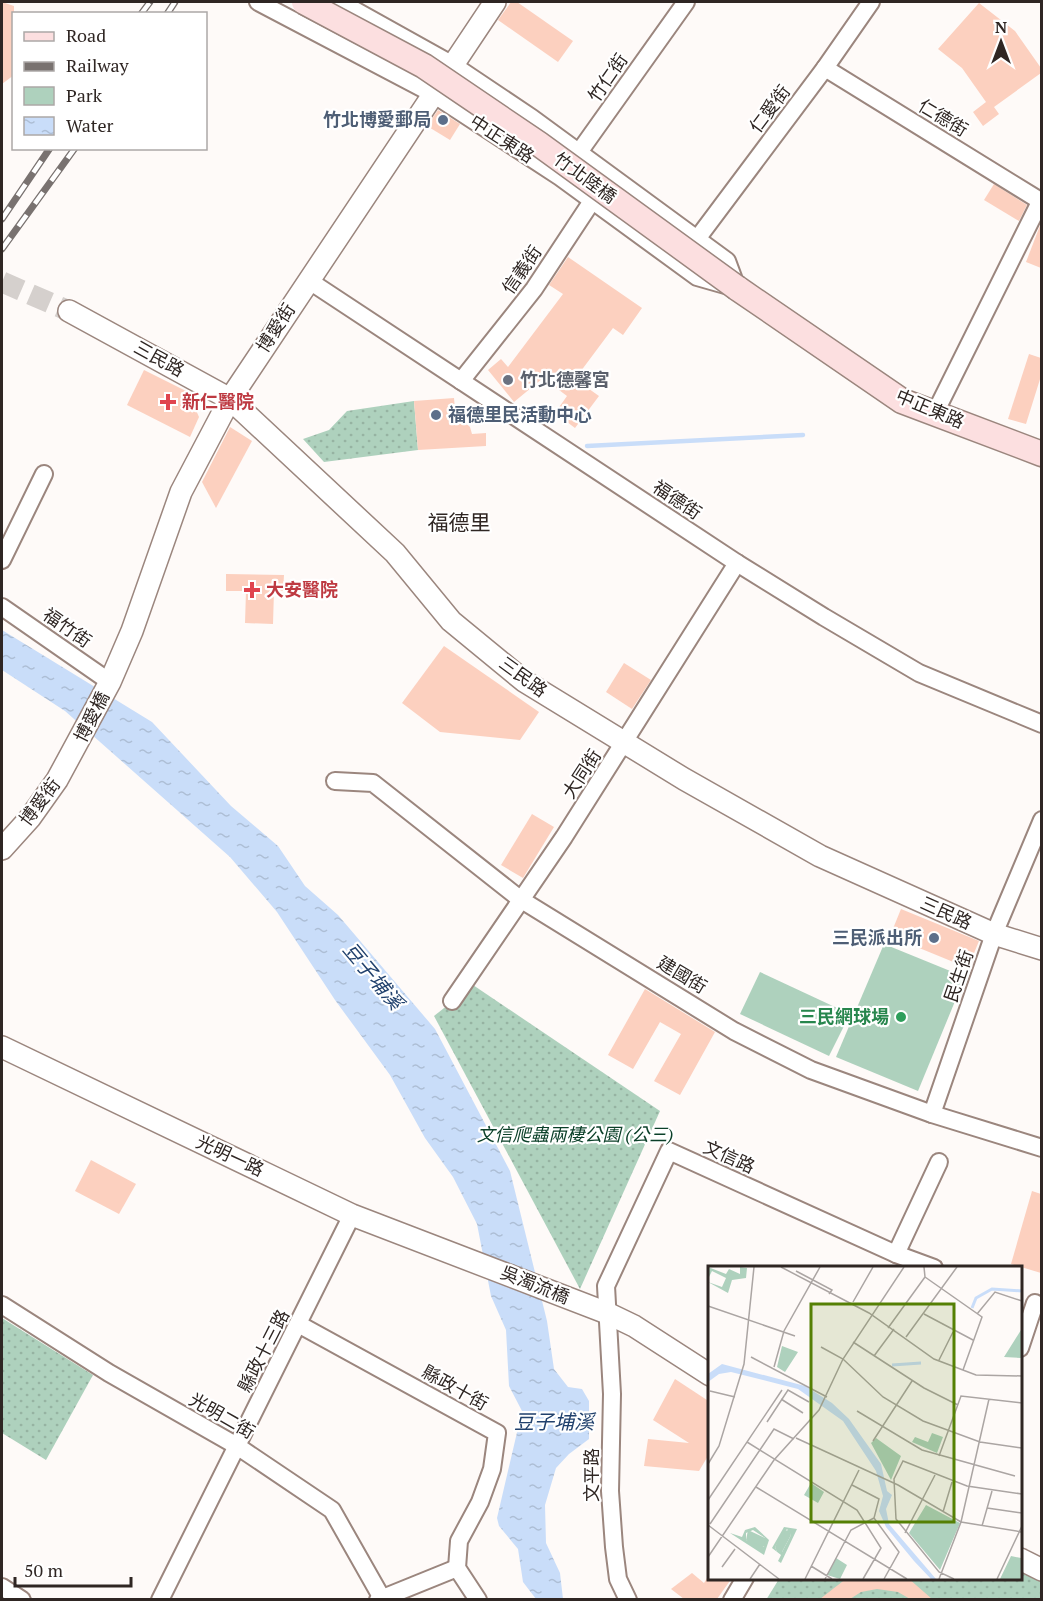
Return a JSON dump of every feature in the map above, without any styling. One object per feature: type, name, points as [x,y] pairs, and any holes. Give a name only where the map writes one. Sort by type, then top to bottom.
[{"type":"main road","name":"竹北陸橋","points":[[304,2],[424,66],[539,144],[737,288]]},
{"type":"main road","name":"中正東路","points":[[737,288],[902,401],[1041,454]]},
{"type":"street","name":"中正東路","points":[[258,2],[433,94],[560,177],[697,277],[737,288]]},
{"type":"street","name":"中正東路","points":[[340,2],[453,65],[579,153],[727,261],[737,288]]},
{"type":"street","name":"博愛街","points":[[110,682],[132,631],[181,492],[230,399],[495,2]]},
{"type":"street","name":"竹仁街","points":[[560,177],[686,2]]},
{"type":"street","name":"仁愛街","points":[[697,239],[825,69],[871,2]]},
{"type":"street","name":"仁德街","points":[[825,69],[1041,202],[935,413]]},
{"type":"street","name":"信義街","points":[[461,381],[534,290],[610,177]]},
{"type":"street","name":"福德街","points":[[308,280],[737,563],[919,673],[1041,724]]},
{"type":"street","name":"三民路","points":[[69,311],[230,399],[395,553],[451,621],[524,681],[626,741],[694,785],[820,856],[994,934],[1041,949]]},
{"type":"street","points":[[2,560],[44,474]]},
{"type":"street","name":"大同街","points":[[452,1001],[626,741],[737,563]]},
{"type":"street","name":"福竹街","points":[[2,607],[110,682]]},
{"type":"street","name":"博愛橋","points":[[75,752],[110,682]]},
{"type":"street","name":"博愛街","points":[[2,849],[30,818],[75,752]]},
{"type":"street","name":"建國街","points":[[335,781],[373,783],[520,899],[734,1031],[812,1070],[932,1114],[1041,1148]]},
{"type":"street","name":"民生街","points":[[932,1114],[994,934],[1041,820]]},
{"type":"street","name":"光明一路","points":[[2,1047],[352,1215],[463,1256]]},
{"type":"street","name":"文信路","points":[[607,1313],[606,1286],[669,1151],[899,1260],[925,1266]]},
{"type":"street","points":[[899,1260],[939,1162]]},
{"type":"street","name":"縣政十三路","points":[[160,1599],[300,1325],[352,1215]]},
{"type":"street","name":"吳濁流橋","points":[[463,1256],[607,1313]]},
{"type":"street","points":[[1022,1340],[1032,1302]]},
{"type":"street","name":"光明二街","points":[[2,1305],[109,1373],[237,1446],[332,1510],[381,1599]]},
{"type":"street","points":[[607,1313],[634,1326],[708,1374]]},
{"type":"street","name":"文平路","points":[[607,1313],[612,1383],[610,1491],[614,1547],[618,1579],[628,1599]]},
{"type":"street","name":"縣政十街","points":[[300,1325],[497,1433],[492,1469],[480,1502],[459,1541],[458,1568]]},
{"type":"street","points":[[1022,1560],[1041,1570]]},
{"type":"street","points":[[381,1599],[458,1568],[478,1599]]},
{"type":"street","points":[[732,1599],[744,1580]]},
{"type":"street","points":[[2,1587],[22,1599]]},
{"type":"green space","points":[[414,401],[418,450],[324,462],[303,439],[329,430],[347,411]]},
{"type":"green space","name":"三民網球場","points":[[884,944],[965,977],[918,1091],[836,1057]]},
{"type":"green space","name":"三民網球場","points":[[760,972],[850,1014],[829,1056],[740,1014]]},
{"type":"green space","name":"文信爬蟲兩棲公園 (公三)","points":[[473,985],[660,1111],[580,1289],[434,1016]]},
{"type":"green space","points":[[2,1318],[93,1375],[46,1460],[2,1433]]},
{"type":"green space","points":[[1022,1570],[1041,1580],[1041,1599],[766,1600],[778,1580],[1022,1580]]},
{"type":"water","name":"豆子埔溪","points":[[2,630],[152,722],[231,806],[278,846],[305,886],[338,915],[435,1029],[510,1171],[547,1321],[554,1369],[568,1387],[582,1389],[589,1401],[589,1439],[569,1454],[556,1468],[545,1505],[546,1543],[560,1573],[563,1599],[536,1599],[523,1582],[518,1549],[499,1526],[497,1518],[522,1411],[509,1386],[506,1330],[491,1296],[477,1224],[453,1177],[425,1138],[390,1075],[335,1000],[277,912],[230,857],[65,711],[2,670]]},
{"type":"building","points":[[2,2],[14,6],[14,12],[12,12],[12,76],[2,84]]},
{"type":"building","points":[[511,2],[517,2],[573,41],[558,62],[498,20]]},
{"type":"building","points":[[979,3],[1015,31],[1041,68],[1041,73],[994,107],[999,114],[983,126],[973,112],[986,102],[962,68],[938,49]]},
{"type":"building","points":[[438,110],[460,124],[450,140],[427,126]]},
{"type":"building","points":[[994,184],[1027,205],[1019,221],[984,200]]},
{"type":"building","points":[[1041,223],[1041,268],[1026,262]]},
{"type":"building","points":[[568,257],[642,308],[623,335],[613,328],[575,379],[599,396],[575,428],[555,413],[567,396],[543,378],[514,402],[488,370],[501,359],[508,367],[563,294],[549,285]]},
{"type":"building","points":[[1029,354],[1041,358],[1041,376],[1026,424],[1008,419]]},
{"type":"building","name":"新仁醫院","points":[[144,370],[188,392],[199,417],[190,437],[127,405]]},
{"type":"building","points":[[454,398],[456,420],[463,420],[470,427],[472,434],[486,433],[486,446],[418,450],[414,401]]},
{"type":"building","points":[[230,427],[252,441],[216,508],[202,482]]},
{"type":"building","name":"大安醫院","points":[[226,574],[284,575],[283,591],[274,591],[273,624],[245,623],[246,591],[226,591]]},
{"type":"building","points":[[444,646],[539,712],[520,740],[440,732],[402,703]]},
{"type":"building","points":[[624,663],[651,680],[632,709],[606,692]]},
{"type":"building","points":[[532,814],[554,827],[523,878],[501,865]]},
{"type":"building","name":"三民派出所","points":[[901,909],[979,941],[968,968],[890,936]]},
{"type":"building","points":[[645,989],[715,1032],[680,1095],[654,1081],[681,1034],[660,1022],[633,1069],[608,1055]]},
{"type":"building","points":[[91,1160],[136,1184],[119,1214],[75,1191]]},
{"type":"building","points":[[1032,1191],[1041,1194],[1041,1273],[1011,1264]]},
{"type":"building","points":[[675,1379],[708,1401],[708,1456],[699,1471],[644,1466],[648,1439],[689,1443],[653,1420]]},
{"type":"building","points":[[692,1573],[704,1583],[707,1578],[708,1580],[731,1580],[717,1599],[684,1599],[671,1589]]},
{"type":"building","points":[[844,1580],[910,1580],[932,1599],[910,1599],[898,1592],[877,1589],[861,1592],[850,1599],[820,1599]]},
{"type":"waterway","points":[[587,446],[803,435]]},
{"type":"tunnel","points":[[2,282],[69,311]]},
{"type":"railway","points":[[142,12],[150,2]]},
{"type":"railway","points":[[168,12],[175,2]]},
{"type":"railway","points":[[2,219],[49,150]]},
{"type":"railway","points":[[2,249],[74,150]]},
{"type":"place","name":"竹北博愛郵局","points":[[443,120]]},
{"type":"place","name":"竹北德馨宮","points":[[508,380]]},
{"type":"place","name":"新仁醫院","points":[[168,402]]},
{"type":"place","name":"福德里民活動中心","points":[[436,415]]},
{"type":"place","name":"大安醫院","points":[[252,590]]},
{"type":"place","name":"三民派出所","points":[[934,938]]},
{"type":"place","name":"三民網球場","points":[[901,1017]]},
{"type":"district","name":"福德里","points":[[459,523]]}]
